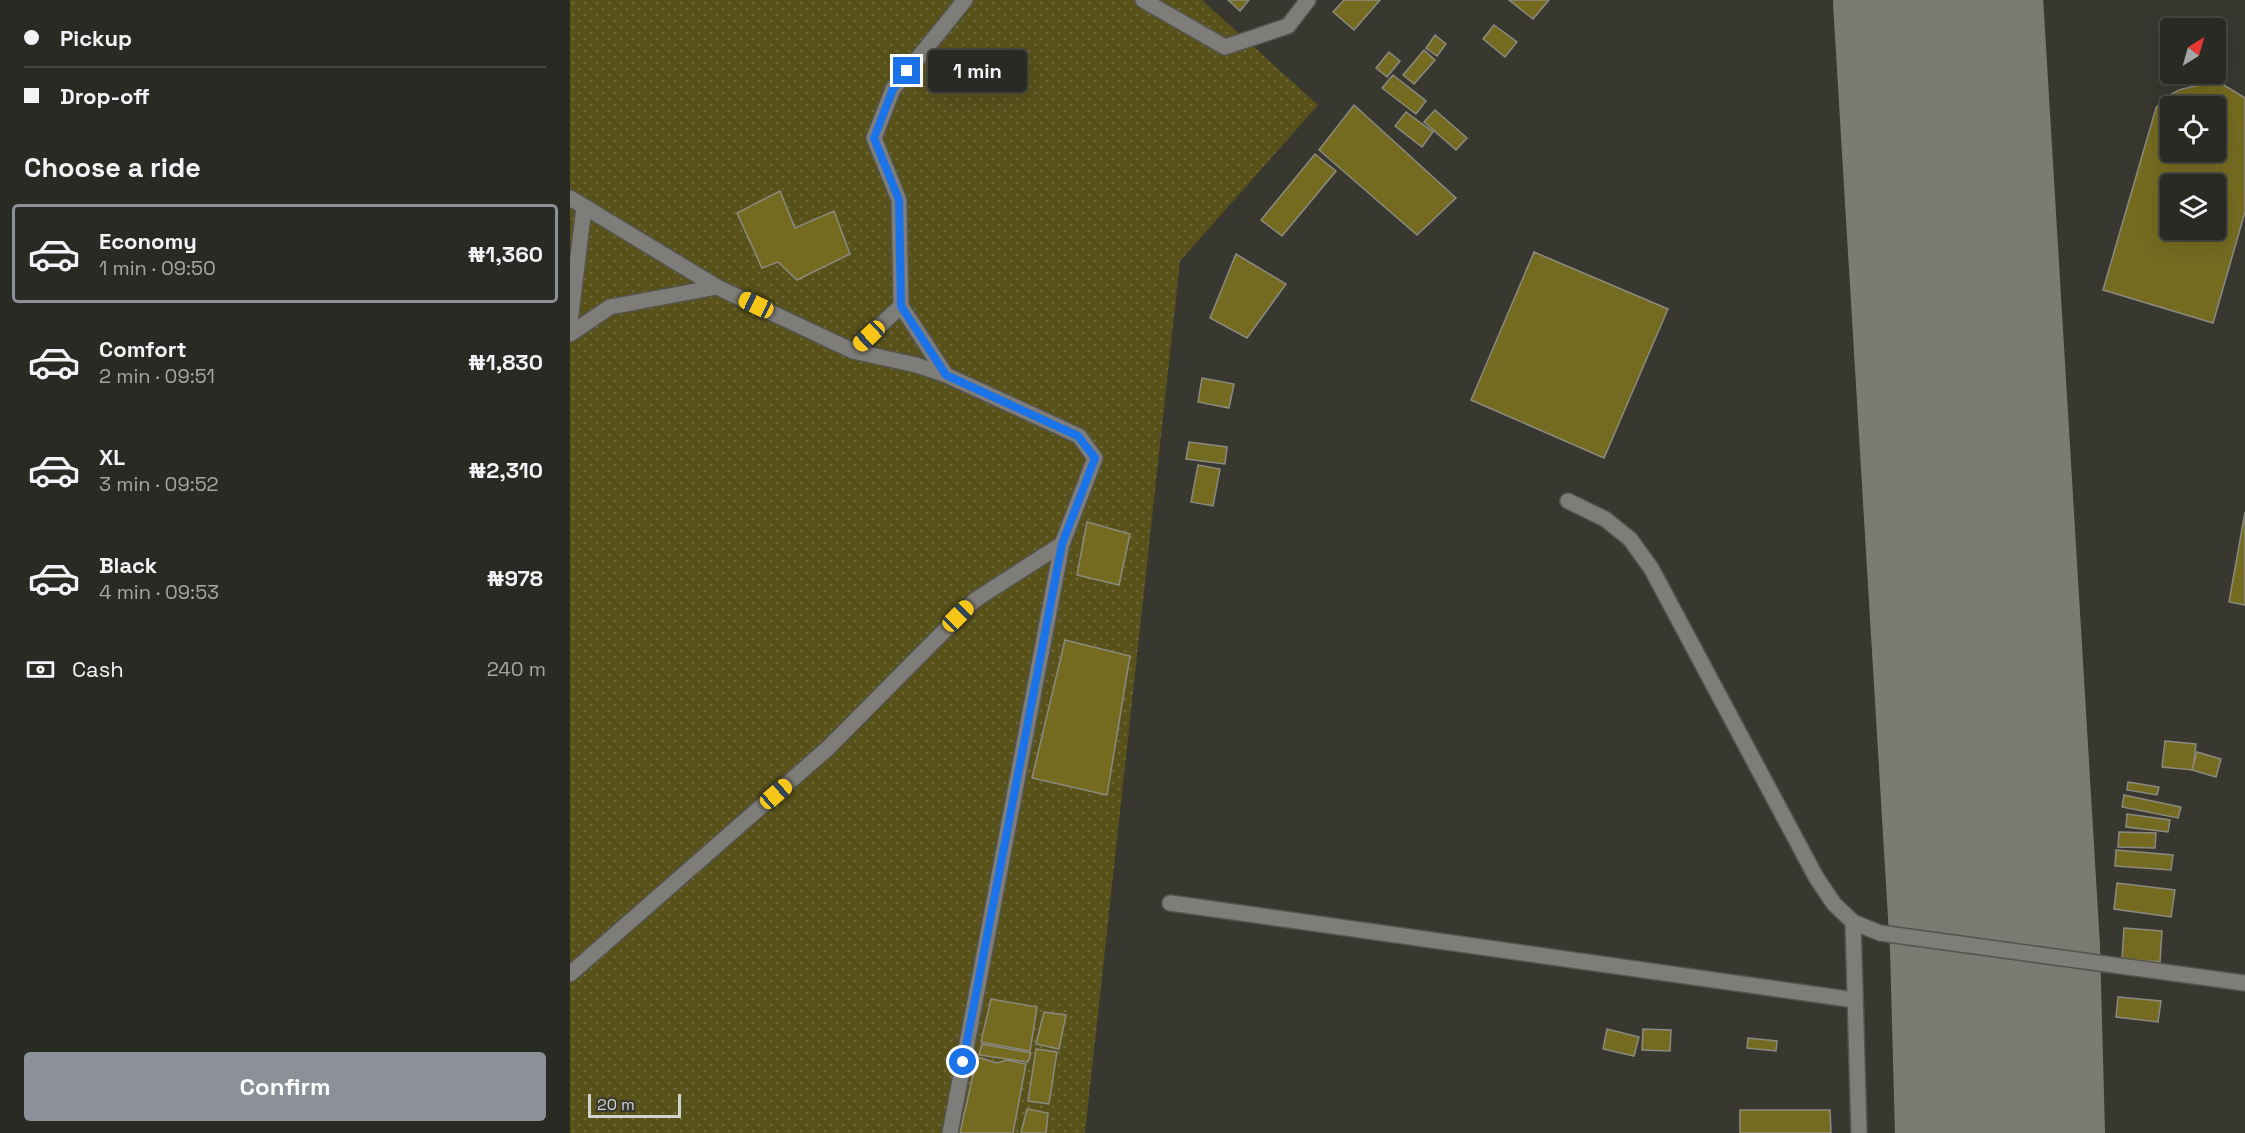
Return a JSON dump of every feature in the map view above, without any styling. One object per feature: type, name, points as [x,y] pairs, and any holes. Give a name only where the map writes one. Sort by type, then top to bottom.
[{"type":"street","points":[[946,375],[901,306],[899,200],[874,138],[893,89],[965,0]]},
{"type":"street","points":[[1143,0],[1225,47],[1287,26],[1308,0]]},
{"type":"street","points":[[570,198],[717,287],[853,351],[916,365],[946,375],[1078,436],[1095,458],[1062,544],[950,1133]]},
{"type":"street","points":[[570,322],[584,208]]},
{"type":"street","points":[[570,334],[610,307],[717,287]]},
{"type":"street","points":[[853,351],[901,306]]},
{"type":"street","points":[[1568,501],[1605,519],[1630,539],[1651,568],[1816,877],[1834,904],[1853,922],[1880,933],[2245,983]]},
{"type":"street","points":[[570,974],[827,749],[975,600],[1062,544]]},
{"type":"street","points":[[1170,903],[1855,1000]]},
{"type":"street","points":[[1853,922],[1859,1133]]},
{"type":"shaded area","points":[[570,0],[1202,0],[1318,105],[1180,261],[1085,1133],[570,1133]]},
{"type":"building","points":[[1228,0],[1249,0],[1240,11]]},
{"type":"building","points":[[1344,0],[1380,0],[1354,30],[1333,12]]},
{"type":"building","points":[[1509,0],[1549,0],[1533,19]]},
{"type":"building","points":[[1494,25],[1517,42],[1505,57],[1483,39]]},
{"type":"building","points":[[1435,35],[1446,44],[1437,56],[1426,48]]},
{"type":"building","points":[[1424,50],[1435,60],[1414,84],[1403,75]]},
{"type":"building","points":[[1389,52],[1400,61],[1387,77],[1376,68]]},
{"type":"building","points":[[1393,75],[1426,101],[1416,114],[1382,88]]},
{"type":"building","points":[[2202,84],[2219,84],[2245,98],[2245,212],[2213,323],[2103,290],[2156,108],[2160,104],[2160,162],[2226,162],[2226,96],[2168,96],[2179,90]]},
{"type":"building","points":[[1354,105],[1456,198],[1417,235],[1319,150]]},
{"type":"building","points":[[1435,110],[1467,138],[1456,150],[1424,122]]},
{"type":"building","points":[[1406,112],[1433,132],[1422,147],[1395,126]]},
{"type":"building","points":[[1315,154],[1336,171],[1282,236],[1261,220]]},
{"type":"building","points":[[780,191],[795,228],[834,211],[850,254],[797,280],[778,262],[762,268],[737,213]]},
{"type":"building","points":[[1534,252],[1668,309],[1604,458],[1471,400]]},
{"type":"building","points":[[1236,254],[1286,284],[1247,338],[1210,318]]},
{"type":"building","points":[[1202,378],[1234,384],[1229,408],[1198,402]]},
{"type":"building","points":[[1189,442],[1227,447],[1225,464],[1186,459]]},
{"type":"building","points":[[1198,465],[1220,469],[1213,506],[1191,502]]},
{"type":"building","points":[[2245,512],[2245,605],[2229,602]]},
{"type":"building","points":[[1087,522],[1130,534],[1119,585],[1077,575]]},
{"type":"building","points":[[1065,640],[1130,656],[1107,795],[1032,778]]},
{"type":"building","points":[[2165,741],[2196,744],[2193,770],[2162,767]]},
{"type":"building","points":[[2197,752],[2221,759],[2216,777],[2192,770]]},
{"type":"building","points":[[2128,782],[2159,787],[2157,795],[2127,790]]},
{"type":"building","points":[[2124,795],[2181,807],[2178,818],[2122,807]]},
{"type":"building","points":[[2127,814],[2170,820],[2168,832],[2126,827]]},
{"type":"building","points":[[2119,832],[2156,833],[2155,848],[2118,847]]},
{"type":"building","points":[[2116,850],[2173,855],[2171,870],[2115,866]]},
{"type":"building","points":[[2117,883],[2175,890],[2171,917],[2114,909]]},
{"type":"building","points":[[2124,928],[2162,931],[2160,962],[2122,959]]},
{"type":"building","points":[[2118,997],[2161,1001],[2158,1022],[2116,1017]]},
{"type":"building","points":[[991,999],[1037,1007],[1030,1051],[981,1042]]},
{"type":"building","points":[[1044,1012],[1066,1015],[1059,1049],[1036,1044]]},
{"type":"building","points":[[1607,1029],[1639,1037],[1634,1056],[1603,1049]]},
{"type":"building","points":[[1643,1029],[1671,1030],[1670,1051],[1642,1050]]},
{"type":"building","points":[[1748,1038],[1777,1041],[1776,1051],[1747,1048]]},
{"type":"building","points":[[982,1044],[1031,1053],[1028,1062],[979,1055]]},
{"type":"building","points":[[1036,1049],[1057,1052],[1049,1104],[1028,1101]]},
{"type":"building","points":[[977,1057],[997,1063],[1007,1060],[1026,1064],[1013,1133],[960,1133]]},
{"type":"building","points":[[1027,1109],[1048,1113],[1046,1133],[1021,1133]]},
{"type":"building","points":[[1740,1110],[1830,1110],[1831,1133],[1740,1133]]},
{"type":"runway","points":[[1938,0],[1995,948],[2000,1133]]},
{"type":"route","points":[[907,71],[893,89],[874,138],[899,200],[901,306],[946,375],[1078,436],[1095,458],[1062,544],[963,1062]]}]
